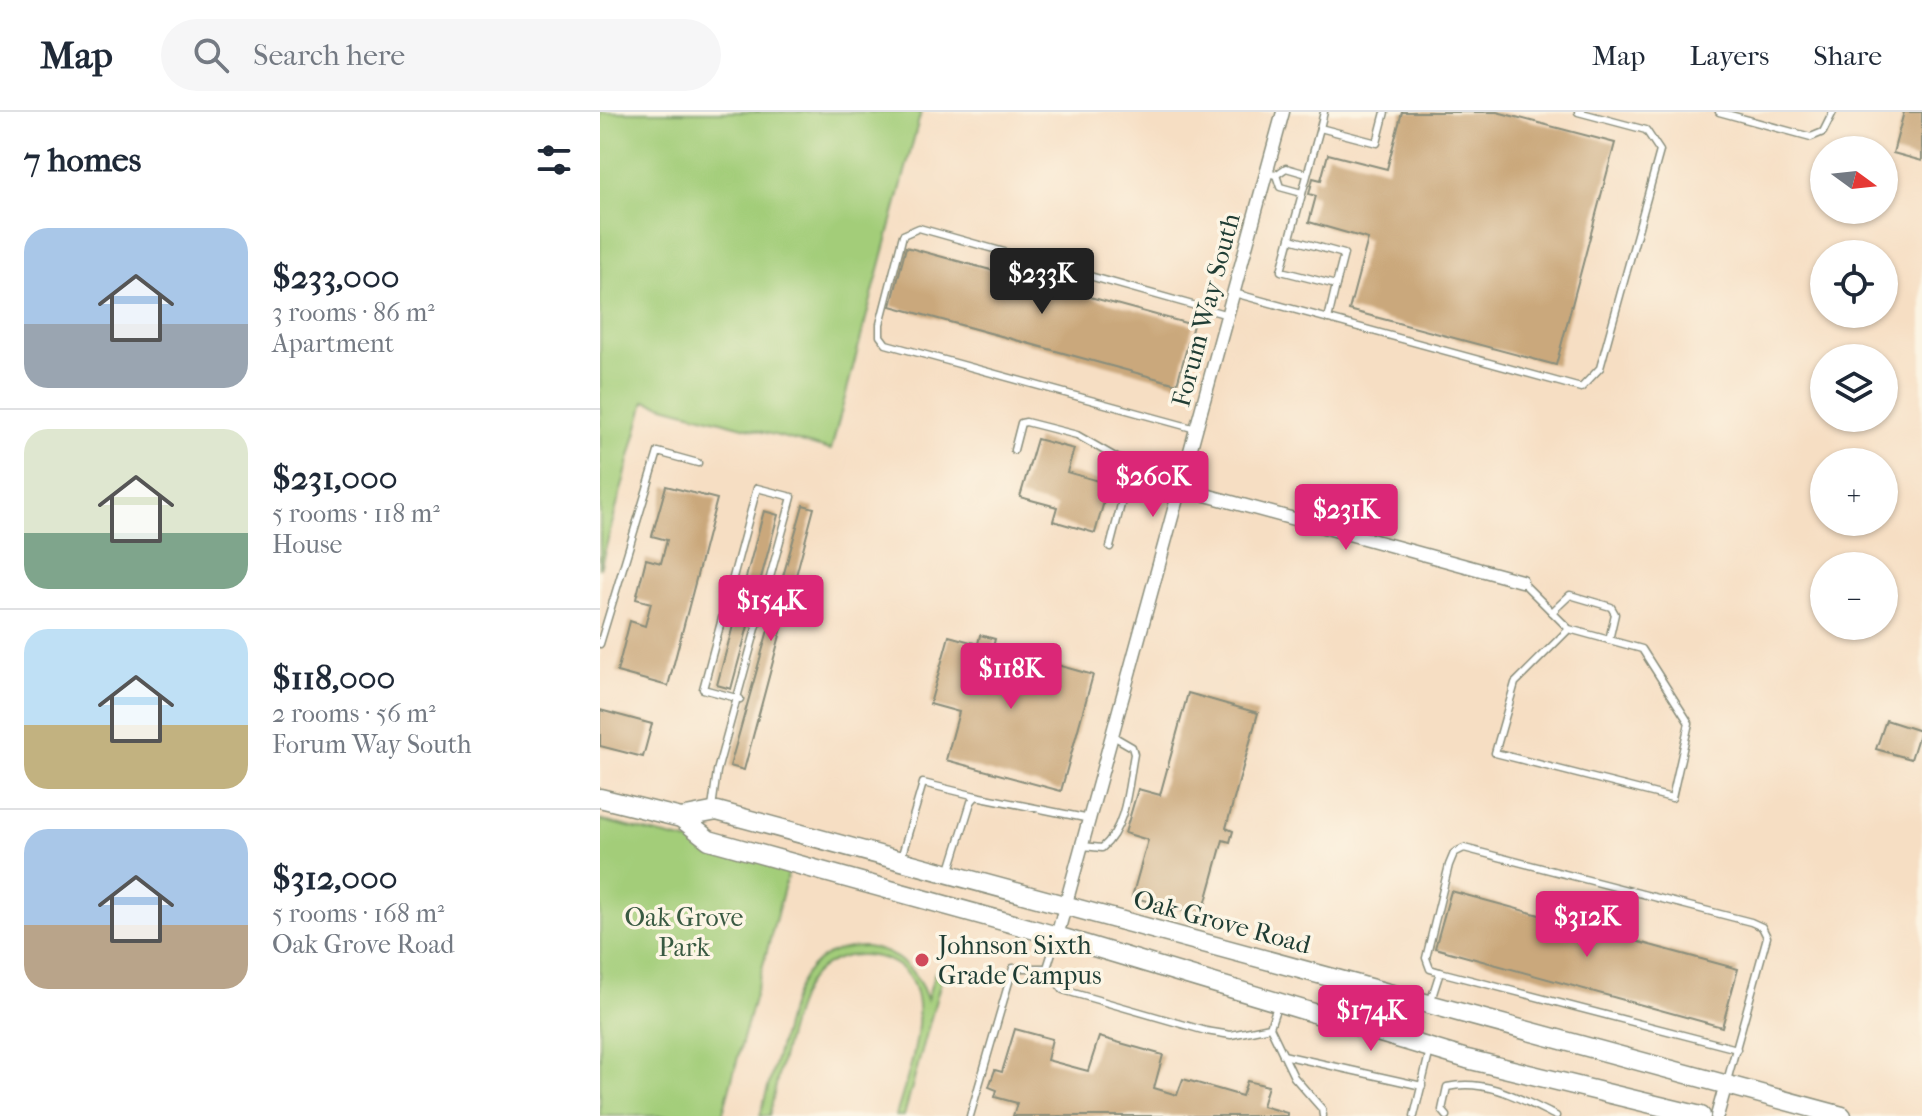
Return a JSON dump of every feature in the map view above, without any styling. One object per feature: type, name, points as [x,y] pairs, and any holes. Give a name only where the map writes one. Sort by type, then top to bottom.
[{"type":"street","name":"Forum Way South","points":[[1057,936],[1234,293],[1271,174],[1283,112]]},
{"type":"street","points":[[1180,488],[1521,581]]},
{"type":"street","name":"Oak Grove Road","points":[[600,798],[681,818],[709,840],[1057,936],[1430,1048],[1701,1116]]},
{"type":"street","name":"Oak Grove Road","points":[[681,818],[712,812],[1842,1116]]},
{"type":"street","points":[[1717,1116],[1726,1084]]},
{"type":"lane","points":[[1324,112],[1281,271],[1336,285]]},
{"type":"lane","points":[[1320,128],[1377,143],[1385,112]]},
{"type":"lane","points":[[1234,293],[1581,388],[1600,368],[1660,151],[1646,130],[1578,112]]},
{"type":"lane","points":[[1719,112],[1811,137],[1823,132],[1833,112]]},
{"type":"lane","points":[[1302,193],[1280,187],[1271,174],[1286,168],[1307,174]]},
{"type":"lane","points":[[1196,429],[886,344],[880,336],[880,324],[903,235],[919,228],[1228,315]]},
{"type":"lane","points":[[1290,239],[1344,254],[1328,319]]},
{"type":"lane","points":[[1014,450],[1021,423],[1026,422],[1077,435],[1132,462],[1184,475]]},
{"type":"lane","points":[[600,644],[658,452],[698,463]]},
{"type":"lane","points":[[1110,547],[1132,462]]},
{"type":"lane","points":[[712,812],[717,771],[740,699],[792,497],[757,488],[703,689],[740,699]]},
{"type":"lane","points":[[1521,581],[1569,629],[1642,649],[1689,723],[1672,798],[1495,753],[1515,683],[1569,629]]},
{"type":"lane","points":[[1552,612],[1570,595],[1611,607],[1615,614],[1609,640]]},
{"type":"lane","points":[[1083,846],[1102,848],[1115,838],[1125,805],[1134,754],[1132,747],[1113,736]]},
{"type":"lane","points":[[901,861],[923,783],[1090,819]]},
{"type":"lane","points":[[949,874],[971,802],[976,796]]},
{"type":"lane","points":[[1726,1084],[1737,1049],[1765,950],[1767,937],[1762,927],[1477,849],[1464,848],[1454,853],[1426,958],[1430,969],[1737,1049]]},
{"type":"lane","points":[[1047,968],[1057,936]]},
{"type":"lane","points":[[970,1116],[1013,968],[1047,968]]},
{"type":"lane","points":[[1047,968],[1063,990],[1206,1031],[1231,1035],[1270,1027]]},
{"type":"lane","points":[[1430,1004],[1440,972]]},
{"type":"lane","points":[[1278,1003],[1270,1027],[1294,1077],[1322,1109],[1323,1116]]},
{"type":"lane","points":[[1414,1116],[1430,1048]]},
{"type":"lane","points":[[1283,1055],[1422,1086]]},
{"type":"lane","points":[[1447,1116],[1442,1110],[1447,1087],[1469,1082],[1514,1095],[1556,1116]]},
{"type":"green space","points":[[600,112],[921,112],[831,450],[645,401],[600,569]]},
{"type":"green space","name":"Oak Grove Park","points":[[600,820],[790,866],[722,1116],[600,1116]]},
{"type":"green space","points":[[867,947],[888,953],[904,964],[918,979],[927,999],[935,972],[943,974],[904,1116],[896,1116],[915,1044],[918,1019],[916,995],[908,975],[890,961],[862,955],[832,961],[809,981],[790,1027],[769,1116],[760,1116],[792,1002],[806,973],[830,953]]},
{"type":"building","points":[[1402,112],[1497,112],[1615,143],[1556,365],[1349,310],[1368,239],[1309,222],[1316,196],[1309,194],[1313,178],[1321,180],[1328,154],[1387,169]]},
{"type":"building","points":[[1904,112],[1922,112],[1922,161],[1898,154],[1898,136]]},
{"type":"building","points":[[906,247],[1193,325],[1177,384],[891,306]]},
{"type":"building","points":[[1037,439],[1074,449],[1067,472],[1109,484],[1095,533],[1053,521],[1057,507],[1020,497]]},
{"type":"building","points":[[666,486],[717,499],[668,686],[617,672],[630,621],[645,626],[651,603],[636,599],[646,559],[661,563],[667,540],[652,536]]},
{"type":"building","points":[[803,505],[814,508],[744,770],[730,766]]},
{"type":"building","points":[[764,511],[778,515],[731,689],[717,685]]},
{"type":"building","points":[[980,635],[995,639],[993,647],[1093,675],[1061,791],[946,760],[959,712],[930,704],[949,636],[978,644]]},
{"type":"building","points":[[1188,693],[1258,713],[1226,828],[1233,831],[1230,842],[1223,840],[1202,916],[1132,897],[1148,840],[1125,833],[1138,789],[1160,795]]},
{"type":"building","points":[[600,710],[652,724],[643,757],[600,746]]},
{"type":"building","points":[[1886,720],[1920,731],[1911,759],[1876,749]]},
{"type":"building","points":[[1451,891],[1738,969],[1722,1027],[1435,948]]},
{"type":"building","points":[[1015,1029],[1052,1039],[1047,1060],[1088,1071],[1099,1037],[1163,1055],[1154,1088],[1177,1095],[1183,1079],[1242,1096],[1247,1081],[1268,1086],[1262,1106],[1287,1113],[1287,1116],[1013,1116],[1017,1103],[995,1097],[997,1090],[989,1087],[995,1070],[1002,1072]]},
{"type":"place","name":"Johnson Sixth Grade Campus","points":[[922,960]]}]
